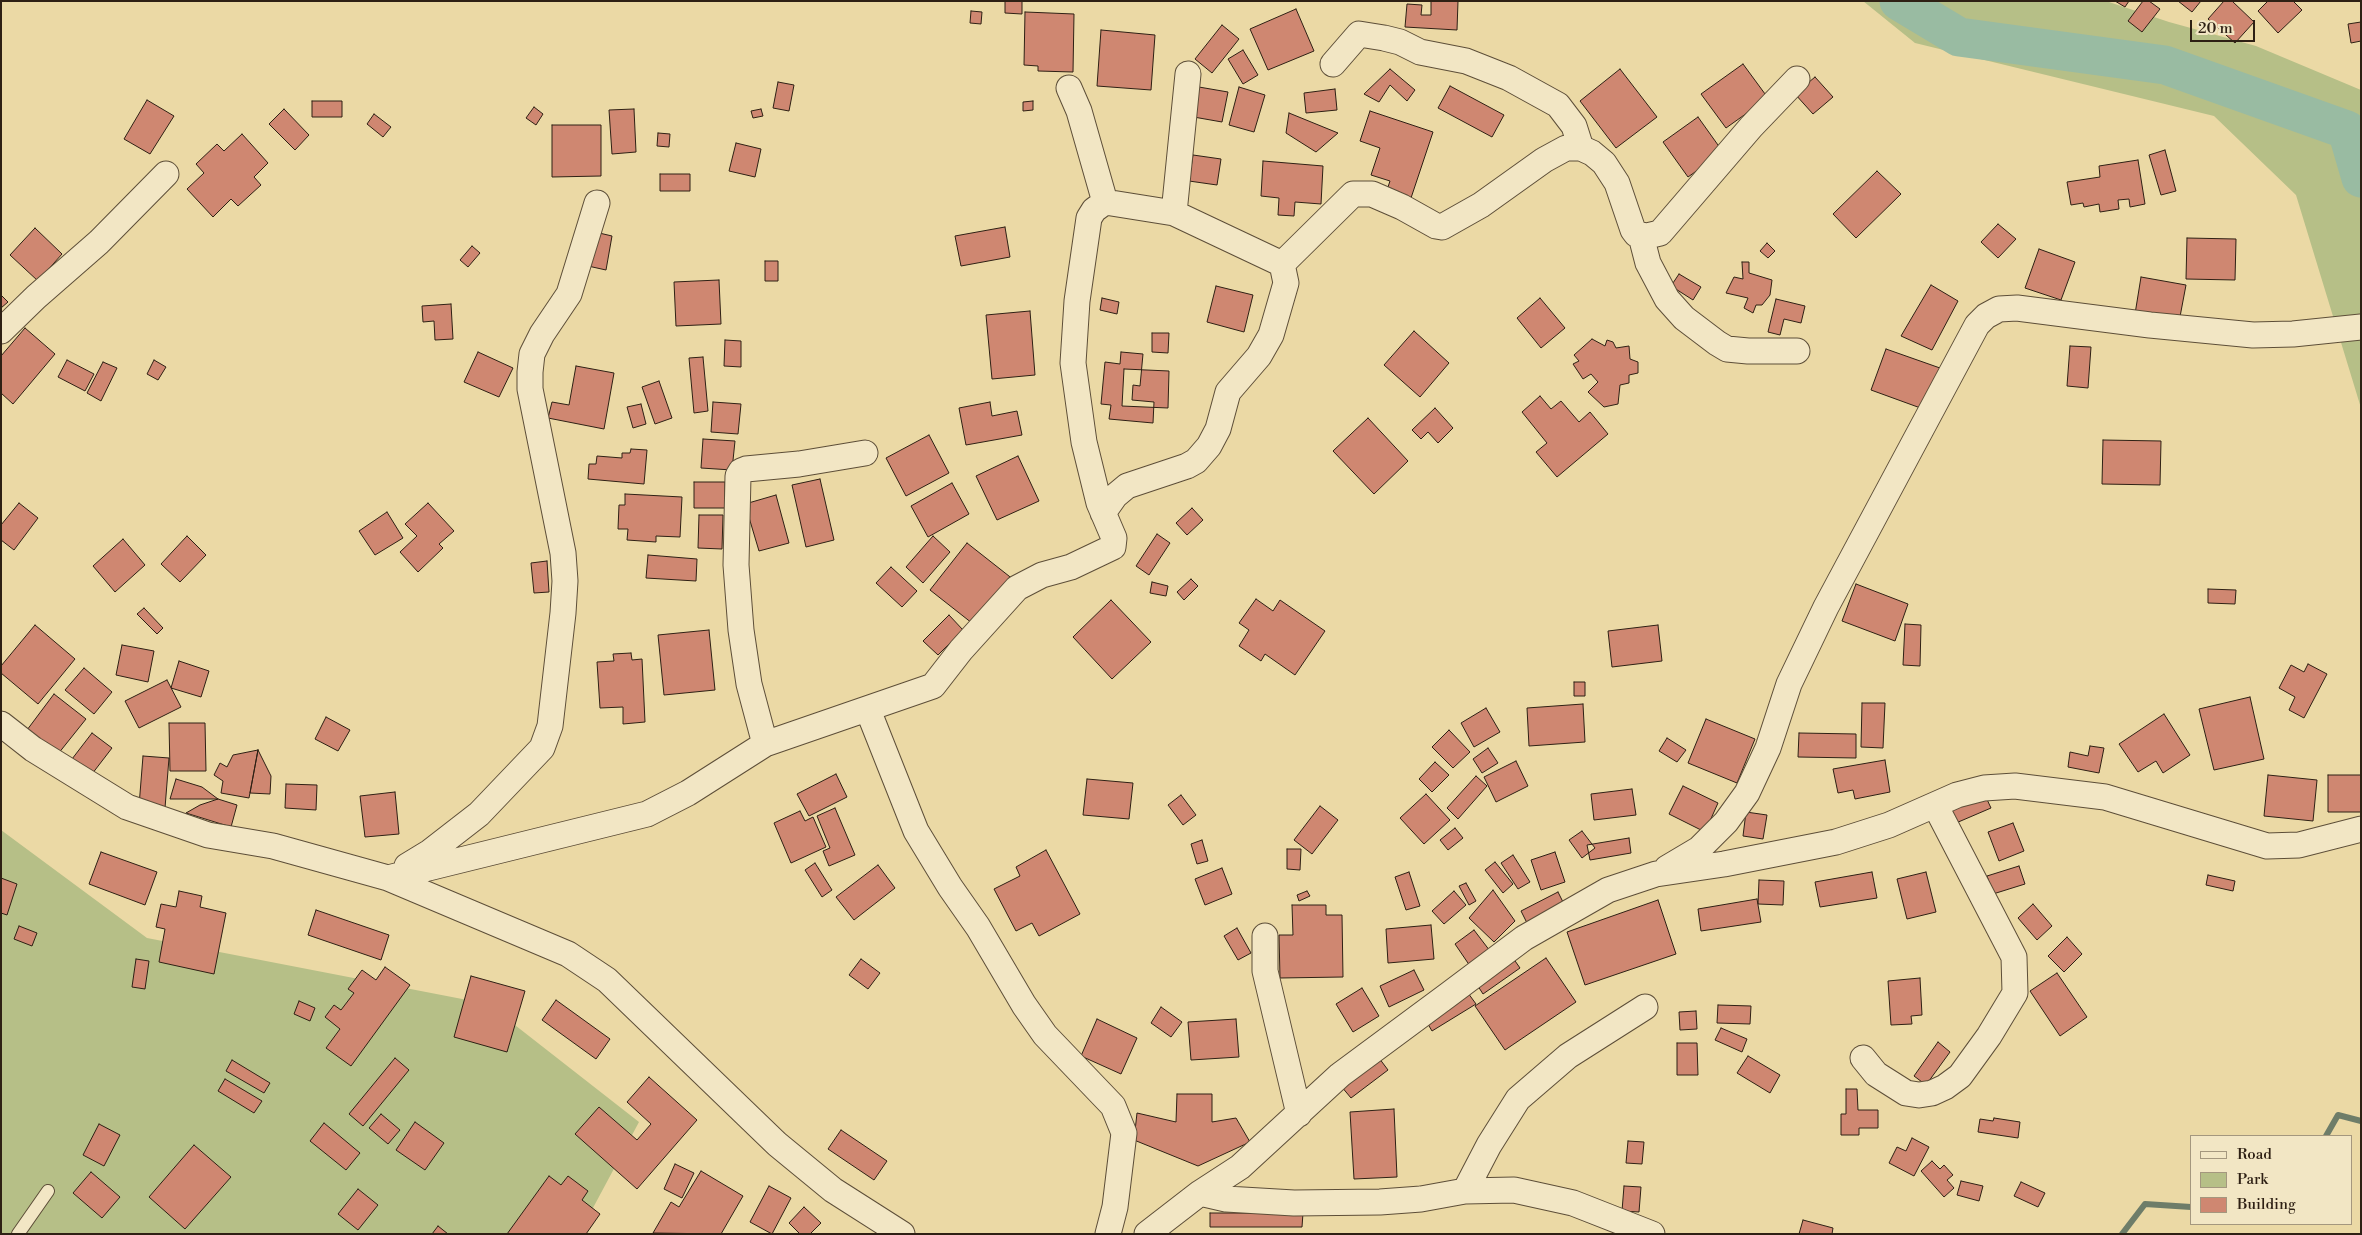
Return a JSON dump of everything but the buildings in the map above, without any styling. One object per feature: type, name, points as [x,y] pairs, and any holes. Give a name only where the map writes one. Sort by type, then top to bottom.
[{"type":"street","points":[[1334,64],[1359,34],[1400,42],[1420,52],[1466,62],[1509,78],[1558,105],[1574,126],[1581,148]]},
{"type":"street","points":[[1174,213],[1188,74]]},
{"type":"street","points":[[1641,236],[1660,233],[1751,127],[1797,79]]},
{"type":"street","points":[[1069,88],[1082,121],[1105,202]]},
{"type":"street","points":[[1282,264],[1353,194],[1372,194],[1402,207],[1436,226],[1442,227],[1481,205],[1544,160],[1566,148],[1581,148],[1592,153],[1604,163],[1617,183],[1633,230],[1641,236],[1648,263],[1667,299],[1684,318],[1727,349],[1797,351]]},
{"type":"street","points":[[1,331],[36,297],[99,242],[166,174]]},
{"type":"street","points":[[388,878],[647,814],[688,793],[765,744],[933,686],[961,650],[1017,588],[1042,575],[1071,567],[1113,547],[1114,538],[1103,513],[1084,442],[1073,363],[1077,301],[1089,218],[1094,210],[1105,202],[1174,213],[1282,264]]},
{"type":"street","points":[[388,878],[430,852],[478,814],[542,748],[550,726],[565,581],[563,553],[530,389],[530,372],[532,354],[542,334],[569,294],[597,203]]},
{"type":"street","points":[[1103,513],[1115,496],[1127,486],[1188,466],[1196,461],[1209,446],[1218,429],[1228,392],[1259,356],[1271,335],[1286,283],[1282,264]]},
{"type":"street","points":[[1656,874],[1699,849],[1726,822],[1747,793],[1768,748],[1789,684],[1826,607],[1977,325],[1986,316],[1999,310],[2017,308],[2254,336],[2361,327]]},
{"type":"street","points":[[765,744],[749,684],[741,630],[736,565],[738,476],[740,471],[746,469],[799,464],[865,453]]},
{"type":"street","points":[[868,710],[916,830],[950,887],[978,927],[1024,1005],[1045,1035],[1113,1106],[1124,1133],[1115,1207],[1108,1234]]},
{"type":"street","points":[[1,724],[33,749],[127,807],[208,835],[273,846],[388,878],[568,954],[607,980],[777,1144],[833,1190],[902,1234]]},
{"type":"street","points":[[1147,1234],[1200,1192],[1240,1167],[1340,1076],[1524,938],[1608,890],[1656,874],[1836,842],[1882,828],[1966,793],[2015,786],[2105,797],[2267,846],[2299,845],[2361,829]]},
{"type":"street","points":[[1863,1058],[1876,1074],[1906,1093],[1919,1095],[1945,1088],[1960,1076],[1989,1036],[2015,993],[2014,957],[1935,805]]},
{"type":"street","points":[[1265,936],[1267,979],[1299,1114]]},
{"type":"street","points":[[1465,1191],[1489,1145],[1518,1099],[1568,1056],[1645,1007]]},
{"type":"street","points":[[1200,1192],[1226,1200],[1294,1203],[1380,1202],[1421,1199],[1465,1191],[1514,1190],[1573,1203],[1652,1234]]},
{"type":"lane","points":[[18,1234],[48,1191]]},
{"type":"green space","points":[[1863,1],[2106,1],[2169,22],[2256,46],[2361,90],[2361,408],[2296,195],[2214,116],[1915,43]]},
{"type":"green space","points":[[1,830],[147,938],[488,1004],[639,1122],[579,1234],[1,1234]]},
{"type":"waterway","points":[[1899,1],[1959,37],[2165,65],[2347,130],[2361,178]]},
{"type":"waterway","points":[[2327,1135],[2338,1115],[2361,1121]]},
{"type":"waterway","points":[[2122,1234],[2145,1204],[2190,1207]]}]
